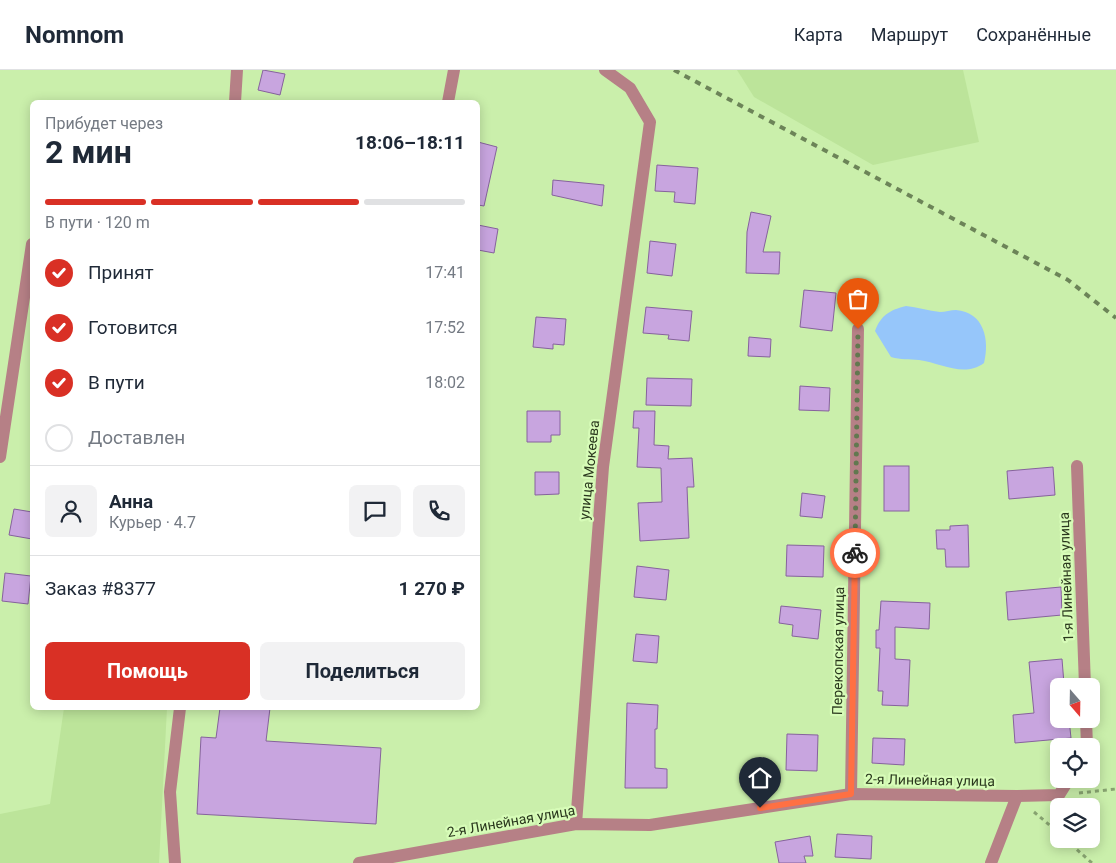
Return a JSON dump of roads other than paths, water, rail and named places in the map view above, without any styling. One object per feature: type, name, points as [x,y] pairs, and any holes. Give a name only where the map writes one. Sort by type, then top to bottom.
[{"type":"street","points":[[235,100],[237,70]]},
{"type":"street","points":[[448,100],[454,70]]},
{"type":"street","name":"улица Мокеева","points":[[576,824],[603,467],[650,122],[630,88],[605,70]]},
{"type":"street","points":[[0,457],[30,257]]},
{"type":"street","name":"Перекопская улица","points":[[851,794],[858,329]]},
{"type":"street","name":"1-я Линейная улица","points":[[1077,466],[1085,678]]},
{"type":"street","points":[[175,863],[170,792],[180,710]]},
{"type":"street","name":"2-я Линейная улица","points":[[360,863],[576,824],[650,825],[851,794],[1059,795],[1063,788]]},
{"type":"street","points":[[991,863],[1017,796]]},
{"type":"water","points":[[906,306],[940,312],[956,310],[973,316],[983,329],[985,337],[986,354],[984,363],[968,369],[960,369],[919,360],[891,357],[875,331],[883,317],[895,309]]},
{"type":"railway","points":[[674,70],[1068,280],[1116,318]]}]
